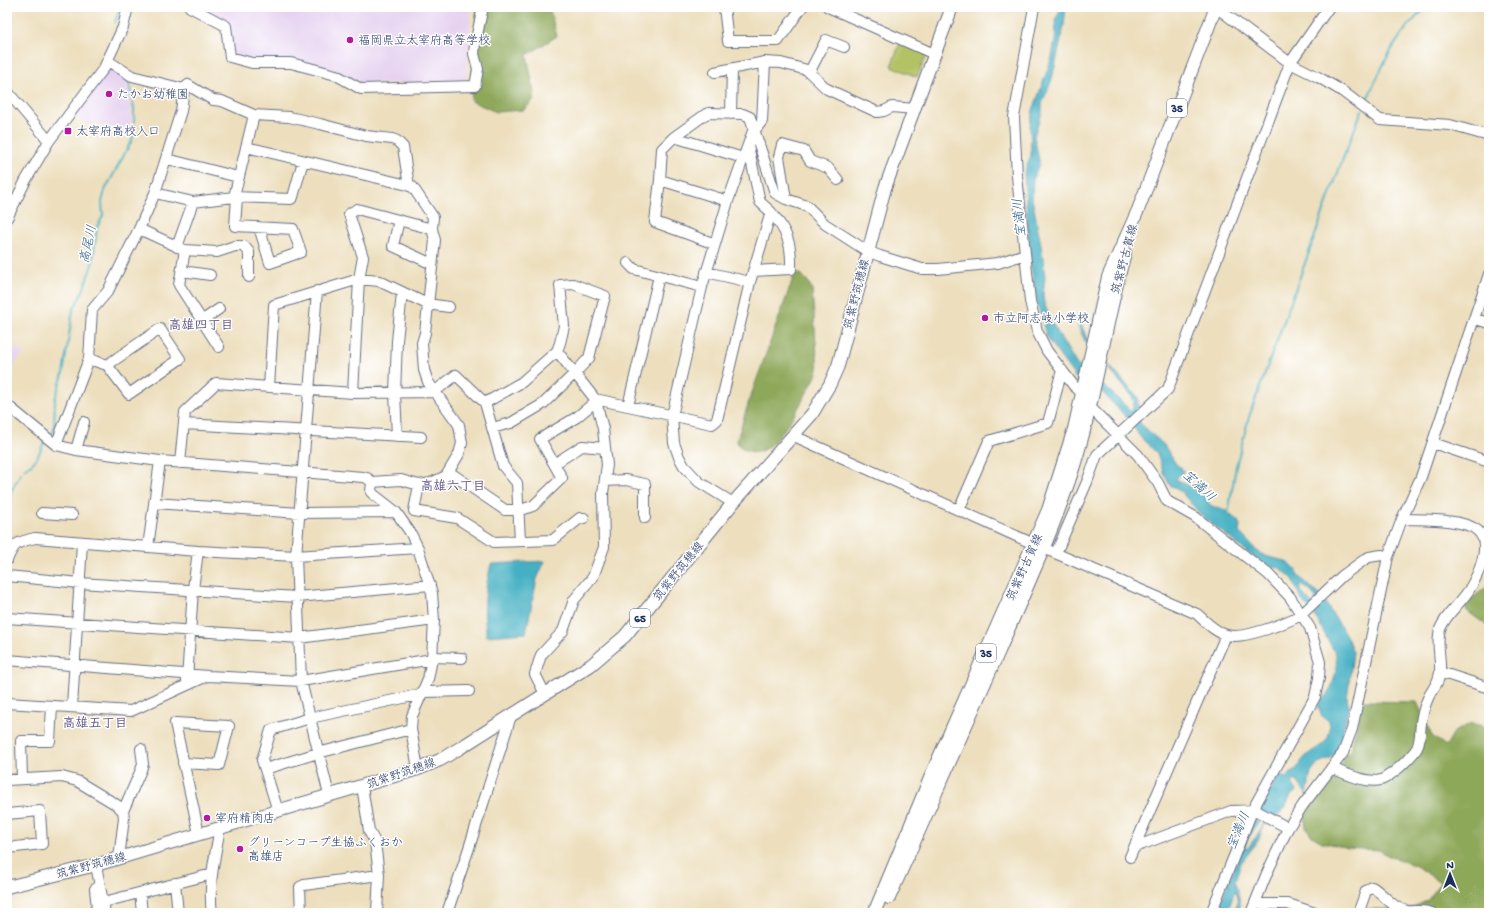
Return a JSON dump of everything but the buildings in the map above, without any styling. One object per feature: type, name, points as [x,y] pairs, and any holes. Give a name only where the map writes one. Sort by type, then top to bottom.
[{"type":"main road","name":"筑紫野筑穂線","points":[[7,887],[96,868],[119,858],[418,769],[440,760],[592,665],[625,636],[733,503],[812,414],[830,384],[838,366],[867,251],[885,188],[952,7]]},
{"type":"main road","name":"筑紫野古賀線","points":[[874,913],[933,771],[1039,546],[1048,510],[1086,391],[1098,345],[1108,277],[1138,210],[1216,7]]},
{"type":"main road","name":"筑紫野古賀線","points":[[882,913],[1070,477],[1083,437],[1090,407],[1086,391]]},
{"type":"street","points":[[7,218],[26,180],[49,141],[101,73],[108,61],[123,27],[128,7]]},
{"type":"street","points":[[190,7],[226,26],[230,57],[252,63],[291,63],[336,75],[361,89],[475,86],[478,69],[474,54],[475,44],[483,7]]},
{"type":"street","points":[[724,7],[728,41],[778,41],[802,7]]},
{"type":"street","points":[[828,7],[934,54]]},
{"type":"street","points":[[1034,7],[1014,117],[1017,176],[1030,301],[1037,331],[1047,351],[1074,386],[1086,391]]},
{"type":"street","points":[[1216,7],[1290,64],[1318,77],[1342,91],[1370,114],[1380,120],[1450,126],[1489,136]]},
{"type":"street","points":[[1056,552],[1096,455],[1154,404],[1168,389],[1290,64],[1329,7]]},
{"type":"street","points":[[810,71],[826,40],[844,47]]},
{"type":"street","points":[[108,61],[132,76],[184,89]]},
{"type":"street","points":[[733,503],[699,482],[684,466],[674,443],[672,416],[702,287],[714,244],[748,145],[755,129],[762,121],[765,62]]},
{"type":"street","points":[[715,72],[765,62],[781,63],[810,71],[827,89],[877,112],[884,111],[892,107],[914,109]]},
{"type":"street","points":[[731,114],[732,69]]},
{"type":"street","points":[[56,445],[89,358],[92,310],[108,291],[155,193],[181,111],[184,89],[188,85],[213,100],[222,101],[254,115],[288,117],[366,136],[397,141],[403,147],[409,186]]},
{"type":"street","points":[[7,91],[49,141]]},
{"type":"street","points":[[714,244],[655,222],[662,149],[674,137],[706,114],[731,114],[747,115],[750,117],[775,193],[786,199],[807,206],[825,224],[867,251],[922,269],[938,269],[998,262],[1025,254]]},
{"type":"street","points":[[254,115],[238,177],[235,226],[259,227],[293,229],[301,252],[270,262],[259,227]]},
{"type":"street","points":[[674,137],[743,158]]},
{"type":"street","points":[[748,145],[760,202],[782,224],[792,253],[791,269],[753,271]]},
{"type":"street","points":[[786,199],[779,157],[782,145],[804,151],[810,161],[828,168],[838,180]]},
{"type":"street","points":[[7,405],[56,445],[76,450],[180,463],[363,477],[372,482],[400,480],[419,485],[436,482],[446,476],[459,454],[462,437],[459,425],[426,379],[422,361],[422,343],[425,332],[435,240],[432,229],[433,217],[412,186],[246,147]]},
{"type":"street","points":[[167,159],[238,177]]},
{"type":"street","points":[[155,193],[193,202],[236,197],[291,199],[293,197],[303,161]]},
{"type":"street","points":[[660,180],[728,201]]},
{"type":"street","points":[[193,202],[181,248],[182,271],[179,286],[203,320],[219,347]]},
{"type":"street","points":[[353,393],[359,278],[363,257],[349,214],[357,209],[432,229]]},
{"type":"street","points":[[596,400],[712,424],[717,420],[750,282],[771,212]]},
{"type":"street","points":[[399,220],[393,246],[432,264]]},
{"type":"street","points":[[139,229],[181,248],[217,252],[234,246],[244,246],[249,252],[249,277]]},
{"type":"street","points":[[628,263],[634,269],[702,287]]},
{"type":"street","points":[[182,271],[210,275]]},
{"type":"street","points":[[706,272],[750,282]]},
{"type":"street","points":[[1252,913],[1287,827],[1343,753],[1352,729],[1388,557],[1402,519],[1421,477],[1489,274]]},
{"type":"street","points":[[628,406],[659,276]]},
{"type":"street","points":[[269,387],[274,305],[359,278],[379,282],[427,304],[449,307]]},
{"type":"street","points":[[485,403],[522,382],[557,351],[564,326],[560,285],[573,284],[605,296],[589,358],[543,404],[511,423],[492,428]]},
{"type":"street","points":[[317,291],[296,556],[301,681],[329,796]]},
{"type":"street","points":[[397,436],[395,393],[397,341],[402,293]]},
{"type":"street","points":[[203,320],[219,310]]},
{"type":"street","points":[[1475,318],[1489,323]]},
{"type":"street","points":[[89,358],[107,365],[129,394],[180,359],[160,329],[107,365]]},
{"type":"street","points":[[545,694],[535,674],[541,655],[563,631],[574,600],[593,577],[604,547],[603,493],[607,465],[603,429],[596,400],[557,351]]},
{"type":"street","points":[[959,510],[989,441],[1048,423],[1062,370]]},
{"type":"street","points":[[180,463],[185,412],[216,383],[353,393],[434,392],[456,375],[485,403],[503,466],[517,483],[520,510],[520,541]]},
{"type":"street","points":[[449,472],[504,510],[520,510],[533,506],[562,478],[540,439],[577,418],[596,400]]},
{"type":"street","points":[[1090,407],[1120,434],[1158,483],[1167,500],[1195,517],[1268,574],[1290,597],[1302,613],[1310,628],[1320,662],[1316,697],[1254,810],[1211,913]]},
{"type":"street","points":[[76,450],[84,422]]},
{"type":"street","points":[[184,424],[421,437]]},
{"type":"street","points":[[794,436],[1039,546],[1056,552],[1197,614],[1214,628],[1226,635],[1236,636],[1251,634],[1302,613],[1342,576],[1369,557],[1382,555],[1388,557]]},
{"type":"street","points":[[1433,443],[1489,462]]},
{"type":"street","points":[[554,464],[582,446],[605,448]]},
{"type":"street","points":[[148,547],[160,461]]},
{"type":"street","points":[[605,481],[626,480],[645,484],[645,518]]},
{"type":"street","points":[[372,482],[371,492],[396,512],[410,532],[418,548],[430,585],[433,602],[434,620],[432,658],[428,680],[413,712],[411,729],[418,769]]},
{"type":"street","points":[[419,485],[414,511],[457,518],[494,542],[554,540],[580,518],[584,518]]},
{"type":"street","points":[[154,503],[300,513],[396,512]]},
{"type":"street","points":[[42,512],[72,515]]},
{"type":"street","points":[[410,532],[413,516]]},
{"type":"street","points":[[1331,768],[1366,780],[1380,780],[1394,772],[1416,749],[1419,742],[1423,712],[1440,672],[1438,641],[1440,630],[1445,620],[1468,590],[1478,573],[1484,553],[1483,541],[1479,532],[1471,526],[1454,521],[1402,519]]},
{"type":"street","points":[[7,560],[12,547],[22,541],[35,538],[198,551],[296,556],[418,548]]},
{"type":"street","points":[[72,707],[82,542]]},
{"type":"street","points":[[187,685],[198,551]]},
{"type":"street","points":[[7,576],[80,583],[194,589],[297,597],[430,585]]},
{"type":"street","points":[[7,618],[299,638],[434,620]]},
{"type":"street","points":[[1130,857],[1226,635]]},
{"type":"street","points":[[7,660],[208,676],[301,681],[432,658],[462,658]]},
{"type":"street","points":[[1440,672],[1489,688]]},
{"type":"street","points":[[7,703],[131,711],[208,676]]},
{"type":"street","points":[[278,811],[262,760],[271,730],[310,718],[422,693],[469,691]]},
{"type":"street","points":[[22,779],[21,741],[50,741],[52,706]]},
{"type":"street","points":[[447,913],[470,848],[511,716]]},
{"type":"street","points":[[183,763],[219,765],[229,726],[175,723],[183,763],[199,834]]},
{"type":"street","points":[[265,769],[318,753],[411,729]]},
{"type":"street","points":[[119,858],[124,811],[142,770],[143,764],[141,749]]},
{"type":"street","points":[[7,780],[62,777],[77,781],[117,805],[124,811]]},
{"type":"street","points":[[362,786],[369,831],[375,842],[379,875],[377,913]]},
{"type":"street","points":[[1135,847],[1231,811],[1254,810],[1287,827]]},
{"type":"street","points":[[7,814],[40,812],[42,844],[7,848]]},
{"type":"street","points":[[212,913],[210,900],[212,874],[220,828]]},
{"type":"street","points":[[96,868],[105,913]]},
{"type":"street","points":[[92,913],[97,908],[95,887],[96,868]]},
{"type":"street","points":[[104,902],[212,874]]},
{"type":"street","points":[[301,913],[300,887],[304,885],[379,875]]},
{"type":"street","points":[[175,883],[178,913]]},
{"type":"street","points":[[1357,913],[1366,891],[1372,887],[1379,891],[1390,903],[1406,911],[1425,910],[1432,913]]},
{"type":"street","points":[[140,893],[142,913]]},
{"type":"street","points":[[1256,902],[1263,904],[1288,904],[1315,913]]},
{"type":"shaded area","name":"福岡県立太宰府高等学校","points":[[197,7],[471,7],[466,81],[361,84],[343,73],[291,59],[256,61],[233,55],[229,24]]},
{"type":"shaded area","name":"たかお幼稚園","points":[[110,68],[128,83],[132,117],[128,138],[95,121],[91,128],[74,114]]},
{"type":"shaded area","points":[[7,343],[24,352],[16,362],[7,385]]},
{"type":"green space","points":[[477,7],[549,7],[557,36],[527,55],[535,98],[524,110],[496,112],[471,101]]},
{"type":"green space","points":[[901,41],[924,51],[926,57],[917,77],[891,66]]},
{"type":"green space","points":[[795,273],[801,274],[807,280],[812,289],[818,370],[799,407],[786,428],[771,445],[763,450],[753,452],[737,444],[737,440],[749,401]]},
{"type":"green space","points":[[1489,585],[1489,627],[1467,611],[1464,605]]},
{"type":"green space","points":[[1363,701],[1417,702],[1432,736],[1446,746],[1454,732],[1471,723],[1485,727],[1489,730],[1489,913],[1366,913],[1368,909],[1411,908],[1429,900],[1440,882],[1416,866],[1389,856],[1379,850],[1348,848],[1322,842],[1312,836],[1306,827],[1304,814],[1351,749]]},
{"type":"water","points":[[1060,7],[1066,7],[1064,26],[1056,62],[1051,82],[1042,103],[1042,113],[1034,136],[1039,165],[1033,178],[1032,198],[1042,250],[1045,277],[1043,296],[1044,303],[1052,323],[1077,365],[1102,384],[1130,410],[1133,409],[1134,402],[1132,396],[1085,341],[1074,317],[1078,316],[1087,339],[1138,397],[1140,423],[1164,445],[1176,464],[1184,471],[1176,479],[1205,496],[1210,505],[1223,509],[1238,521],[1240,525],[1239,532],[1257,551],[1265,556],[1288,563],[1296,570],[1298,576],[1319,594],[1325,602],[1346,635],[1353,652],[1347,699],[1349,705],[1338,750],[1331,758],[1318,763],[1311,772],[1307,795],[1296,780],[1292,783],[1297,791],[1291,795],[1285,808],[1270,824],[1266,824],[1264,826],[1258,841],[1241,863],[1235,882],[1240,901],[1239,913],[1233,913],[1238,898],[1235,891],[1227,913],[1216,913],[1259,807],[1266,793],[1269,793],[1273,787],[1272,786],[1277,773],[1286,778],[1298,767],[1305,757],[1327,740],[1330,729],[1329,721],[1322,716],[1318,707],[1321,699],[1329,692],[1332,686],[1336,666],[1336,655],[1315,616],[1300,598],[1293,579],[1280,568],[1271,567],[1252,556],[1201,515],[1181,492],[1170,485],[1164,475],[1157,453],[1141,438],[1128,419],[1100,390],[1078,381],[1046,335],[1036,298],[1030,260],[1024,173],[1031,155],[1030,124],[1033,110],[1052,57],[1056,34],[1055,20],[1060,11]],"holes":[[[1300,584],[1307,588],[1315,597],[1317,608],[1304,594],[1300,588]],[[1265,812],[1262,828],[1248,848],[1245,849],[1249,837]]]},
{"type":"water","points":[[545,561],[537,579],[526,633],[487,636],[485,626],[485,600],[491,564]]},
{"type":"waterway","points":[[115,22],[120,7]]},
{"type":"waterway","points":[[1365,104],[1390,51],[1407,27],[1428,7]]},
{"type":"waterway","name":"高尾川","points":[[50,435],[54,430],[55,399],[63,374],[73,310],[83,291],[93,261],[97,227],[103,216],[102,202],[105,190],[132,140],[134,109],[129,82],[119,73]]},
{"type":"waterway","points":[[1228,514],[1236,466],[1249,417],[1362,110]]},
{"type":"waterway","points":[[7,227],[10,221]]},
{"type":"waterway","name":"高尾川","points":[[24,469],[35,460],[45,441]]},
{"type":"waterway","name":"高尾川","points":[[7,513],[10,493],[21,473]]},
{"type":"place","name":"福岡県立太宰府高等学校","points":[[350,40]]},
{"type":"place","name":"たかお幼稚園","points":[[109,94]]},
{"type":"place","name":"太宰府高校入口","points":[[68,131]]},
{"type":"place","name":"市立阿志岐小学校","points":[[985,318]]},
{"type":"place","name":"宰府精肉店","points":[[207,818]]},
{"type":"place","name":"グリーンコープ生協ふくおか 高雄店","points":[[240,849]]},
{"type":"district","name":"高雄四丁目","points":[[201,324]]},
{"type":"district","name":"高雄六丁目","points":[[453,485]]},
{"type":"district","name":"高雄五丁目","points":[[95,722]]},
{"type":"water label","name":"宝満川","points":[[1018,218]]},
{"type":"water label","name":"宝満川","points":[[1200,485]]},
{"type":"water label","name":"宝満川","points":[[1237,830]]}]
